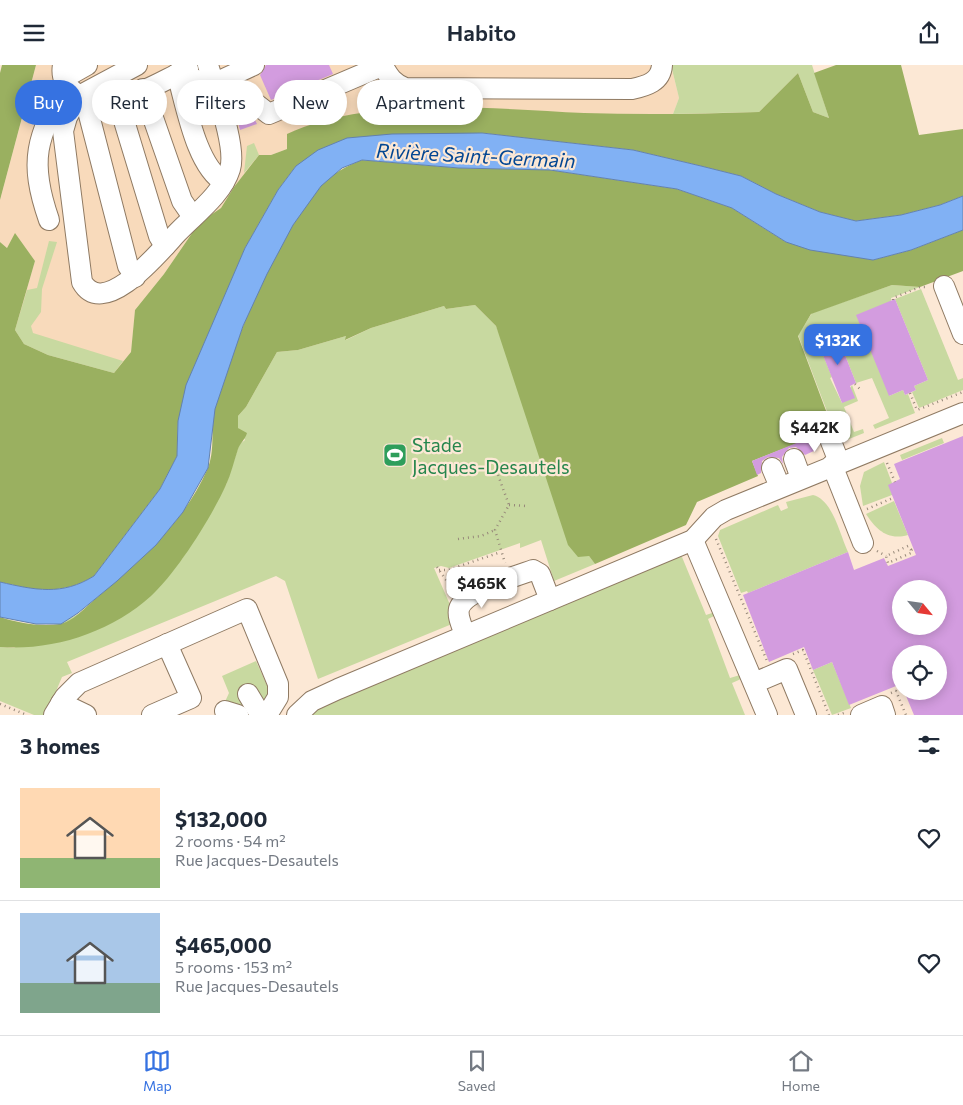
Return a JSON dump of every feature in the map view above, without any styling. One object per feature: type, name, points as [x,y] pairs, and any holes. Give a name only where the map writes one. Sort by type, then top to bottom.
[{"type":"street","points":[[76,80],[87,65]]},
{"type":"street","points":[[82,82],[137,65]]},
{"type":"street","points":[[167,81],[197,70],[254,65]]},
{"type":"street","points":[[264,110],[269,114],[345,73],[384,65],[390,78],[396,85],[405,88],[632,89],[651,84],[658,77],[662,65]]},
{"type":"street","points":[[65,125],[63,131],[82,282],[90,291],[106,293],[117,289],[135,277],[210,201],[224,182],[230,169],[231,147],[197,70]]},
{"type":"street","points":[[197,70],[214,80]]},
{"type":"street","points":[[197,70],[204,160],[211,172],[224,182]]},
{"type":"street","points":[[82,103],[89,115],[128,266],[135,277]]},
{"type":"street","points":[[45,125],[37,154],[38,181],[49,220]]},
{"type":"street","points":[[125,125],[159,237],[165,246]]},
{"type":"street","points":[[156,125],[182,201],[193,217]]},
{"type":"street","points":[[944,286],[963,334]]},
{"type":"street","points":[[297,715],[312,701],[327,693],[693,539],[719,513],[963,413]]},
{"type":"street","points":[[830,439],[836,464],[864,543]]},
{"type":"street","points":[[794,459],[801,478]]},
{"type":"street","points":[[772,468],[780,487]]},
{"type":"street","points":[[693,539],[767,715]]},
{"type":"street","points":[[465,635],[458,613],[459,607],[467,597],[533,570],[540,574],[550,600]]},
{"type":"street","points":[[86,715],[57,709],[71,689],[79,683],[247,609],[278,685],[278,697],[258,710]]},
{"type":"street","points":[[152,715],[191,698],[167,644]]},
{"type":"street","points":[[754,683],[787,669],[806,715]]},
{"type":"street","points":[[861,715],[882,706],[885,715]]},
{"type":"path","points":[[893,300],[893,298],[920,287]]},
{"type":"path","points":[[855,384],[860,389]]},
{"type":"path","points":[[910,393],[917,410],[963,392]]},
{"type":"path","points":[[886,461],[895,482]]},
{"type":"path","points":[[498,475],[509,505]]},
{"type":"path","points":[[864,510],[893,497]]},
{"type":"path","points":[[509,505],[527,506]]},
{"type":"path","points":[[458,539],[486,536],[494,530],[509,505]]},
{"type":"path","points":[[444,578],[438,569],[448,570],[501,554],[494,530]]},
{"type":"path","points":[[715,536],[768,664]]},
{"type":"path","points":[[908,546],[912,550],[912,553],[888,563],[886,556],[908,546]]},
{"type":"path","points":[[791,655],[803,650],[829,715]]},
{"type":"path","points":[[0,704],[27,715]]},
{"type":"shaded area","points":[[36,65],[671,65],[679,98],[673,114],[287,149],[271,155],[259,155],[234,187],[221,208],[199,223],[164,274],[135,310],[131,352],[114,373],[15,330],[35,261],[15,234],[7,248],[0,242],[0,200],[20,125],[82,125],[82,80],[32,80]]},
{"type":"green space","points":[[2,65],[36,65],[32,80],[15,80],[15,125],[20,125],[0,200],[0,73]]},
{"type":"green space","points":[[671,65],[812,65],[829,118],[813,112],[798,73],[759,112],[673,114],[679,98]]},
{"type":"green space","points":[[836,65],[901,65],[919,135],[963,129],[963,196],[940,205],[901,215],[856,221],[820,212],[776,194],[741,176],[633,150],[482,133],[296,166],[278,190],[245,248],[178,421],[177,456],[160,489],[94,576],[71,587],[59,589],[37,589],[0,582],[0,242],[7,248],[15,233],[35,261],[15,330],[24,344],[48,355],[114,373],[131,352],[135,310],[164,274],[199,223],[221,208],[234,187],[259,155],[271,155],[287,149],[287,134],[312,125],[347,125],[347,116],[357,114],[357,125],[483,125],[483,108],[628,114],[759,112],[798,73],[813,112],[829,118],[814,73]]},
{"type":"green space","points":[[254,143],[259,155],[244,173],[247,146]]},
{"type":"green space","points":[[362,160],[459,168],[550,170],[677,189],[732,208],[786,242],[873,260],[911,250],[963,230],[963,271],[920,287],[892,285],[811,314],[798,336],[828,416],[813,422],[819,435],[752,461],[758,476],[697,502],[686,525],[595,564],[589,556],[578,557],[568,545],[496,326],[475,305],[446,309],[444,306],[371,328],[345,340],[346,336],[298,350],[277,352],[246,407],[238,416],[238,428],[247,433],[239,447],[228,481],[220,498],[193,544],[161,586],[135,609],[118,620],[81,637],[41,646],[0,647],[0,617],[37,625],[53,625],[69,621],[143,557],[185,508],[197,490],[210,463],[215,407],[223,380],[245,321],[273,261],[304,208],[321,186],[340,170]]},
{"type":"green space","points":[[49,241],[57,242],[42,289],[41,312],[31,326],[33,333],[123,361],[114,373],[48,355],[24,344],[15,330],[27,290],[37,288]]},
{"type":"green space","points":[[892,285],[920,287],[891,298],[889,396],[903,390],[905,395],[908,394],[915,413],[875,429],[873,425],[889,418],[872,378],[856,383],[836,332],[817,340],[832,377],[830,378],[842,403],[852,385],[858,401],[844,407],[854,432],[863,429],[864,433],[839,443],[798,335],[812,313]]},
{"type":"green space","points":[[921,289],[958,380],[963,378],[963,390],[919,408],[912,392],[916,390],[914,386],[928,380],[895,299]]},
{"type":"green space","points":[[475,305],[496,326],[589,556],[595,564],[554,581],[541,540],[520,548],[520,543],[449,568],[441,566],[434,568],[451,607],[452,624],[318,679],[285,581],[276,576],[67,662],[72,673],[62,677],[46,715],[34,715],[0,701],[0,647],[14,648],[182,559],[226,485],[239,445],[245,440],[238,428],[238,416],[246,407],[277,352],[298,350],[346,336],[346,340],[371,328],[444,306],[446,309]]},
{"type":"green space","points":[[942,438],[944,443],[902,460],[900,455]]},
{"type":"green space","points":[[884,462],[892,483],[892,495],[863,506],[860,486],[864,472]]},
{"type":"green space","points":[[813,495],[820,498],[831,511],[848,552],[748,593],[747,591],[741,593],[718,536],[720,530],[778,505],[781,511],[788,508],[786,502]]},
{"type":"green space","points":[[894,501],[908,535],[888,535],[878,529],[866,514]]},
{"type":"green space","points":[[682,557],[706,615],[715,612],[716,615],[708,619],[730,678],[740,675],[741,679],[732,683],[745,715],[308,715],[314,709],[671,558]]},
{"type":"green space","points":[[256,661],[270,692],[266,700],[245,711],[223,706],[229,693],[222,676]]},
{"type":"green space","points":[[832,662],[851,708],[832,715],[813,670]]},
{"type":"water","name":"Rivière Saint-Germain","points":[[482,133],[633,150],[701,166],[741,176],[776,194],[820,212],[856,221],[901,215],[940,205],[963,196],[963,230],[911,250],[873,260],[810,250],[786,242],[732,208],[677,189],[550,170],[459,168],[362,160],[342,168],[321,186],[293,225],[267,274],[243,326],[215,409],[208,468],[183,512],[156,545],[117,581],[78,613],[61,624],[36,624],[0,617],[0,582],[37,589],[59,589],[71,587],[94,576],[160,489],[177,456],[178,421],[186,385],[245,248],[278,190],[296,166],[318,150],[347,138],[392,134]]},
{"type":"building","points":[[266,65],[329,65],[333,74],[319,80],[274,80],[274,99],[271,100],[264,80],[260,75]]},
{"type":"building","points":[[239,125],[254,125],[240,130]]},
{"type":"building","points":[[895,299],[928,380],[914,386],[916,390],[905,395],[903,390],[889,396],[856,315]]},
{"type":"building","points":[[836,332],[856,383],[850,386],[855,398],[842,403],[817,340]]},
{"type":"building","points":[[828,416],[833,428],[825,428],[819,435],[813,422]]},
{"type":"building","points":[[963,436],[963,715],[914,715],[908,700],[947,700],[947,645],[892,645],[892,688],[849,705],[832,662],[813,670],[804,647],[769,662],[743,595],[848,552],[854,570],[884,558],[888,566],[916,555],[888,485],[900,479],[894,464]]},
{"type":"building","points":[[811,437],[816,450],[805,455],[796,447],[789,448],[782,457],[783,464],[779,458],[768,457],[762,461],[761,473],[757,475],[752,461]]},
{"type":"place","name":"Stade Jacques-Desautels","points":[[395,455]]}]
